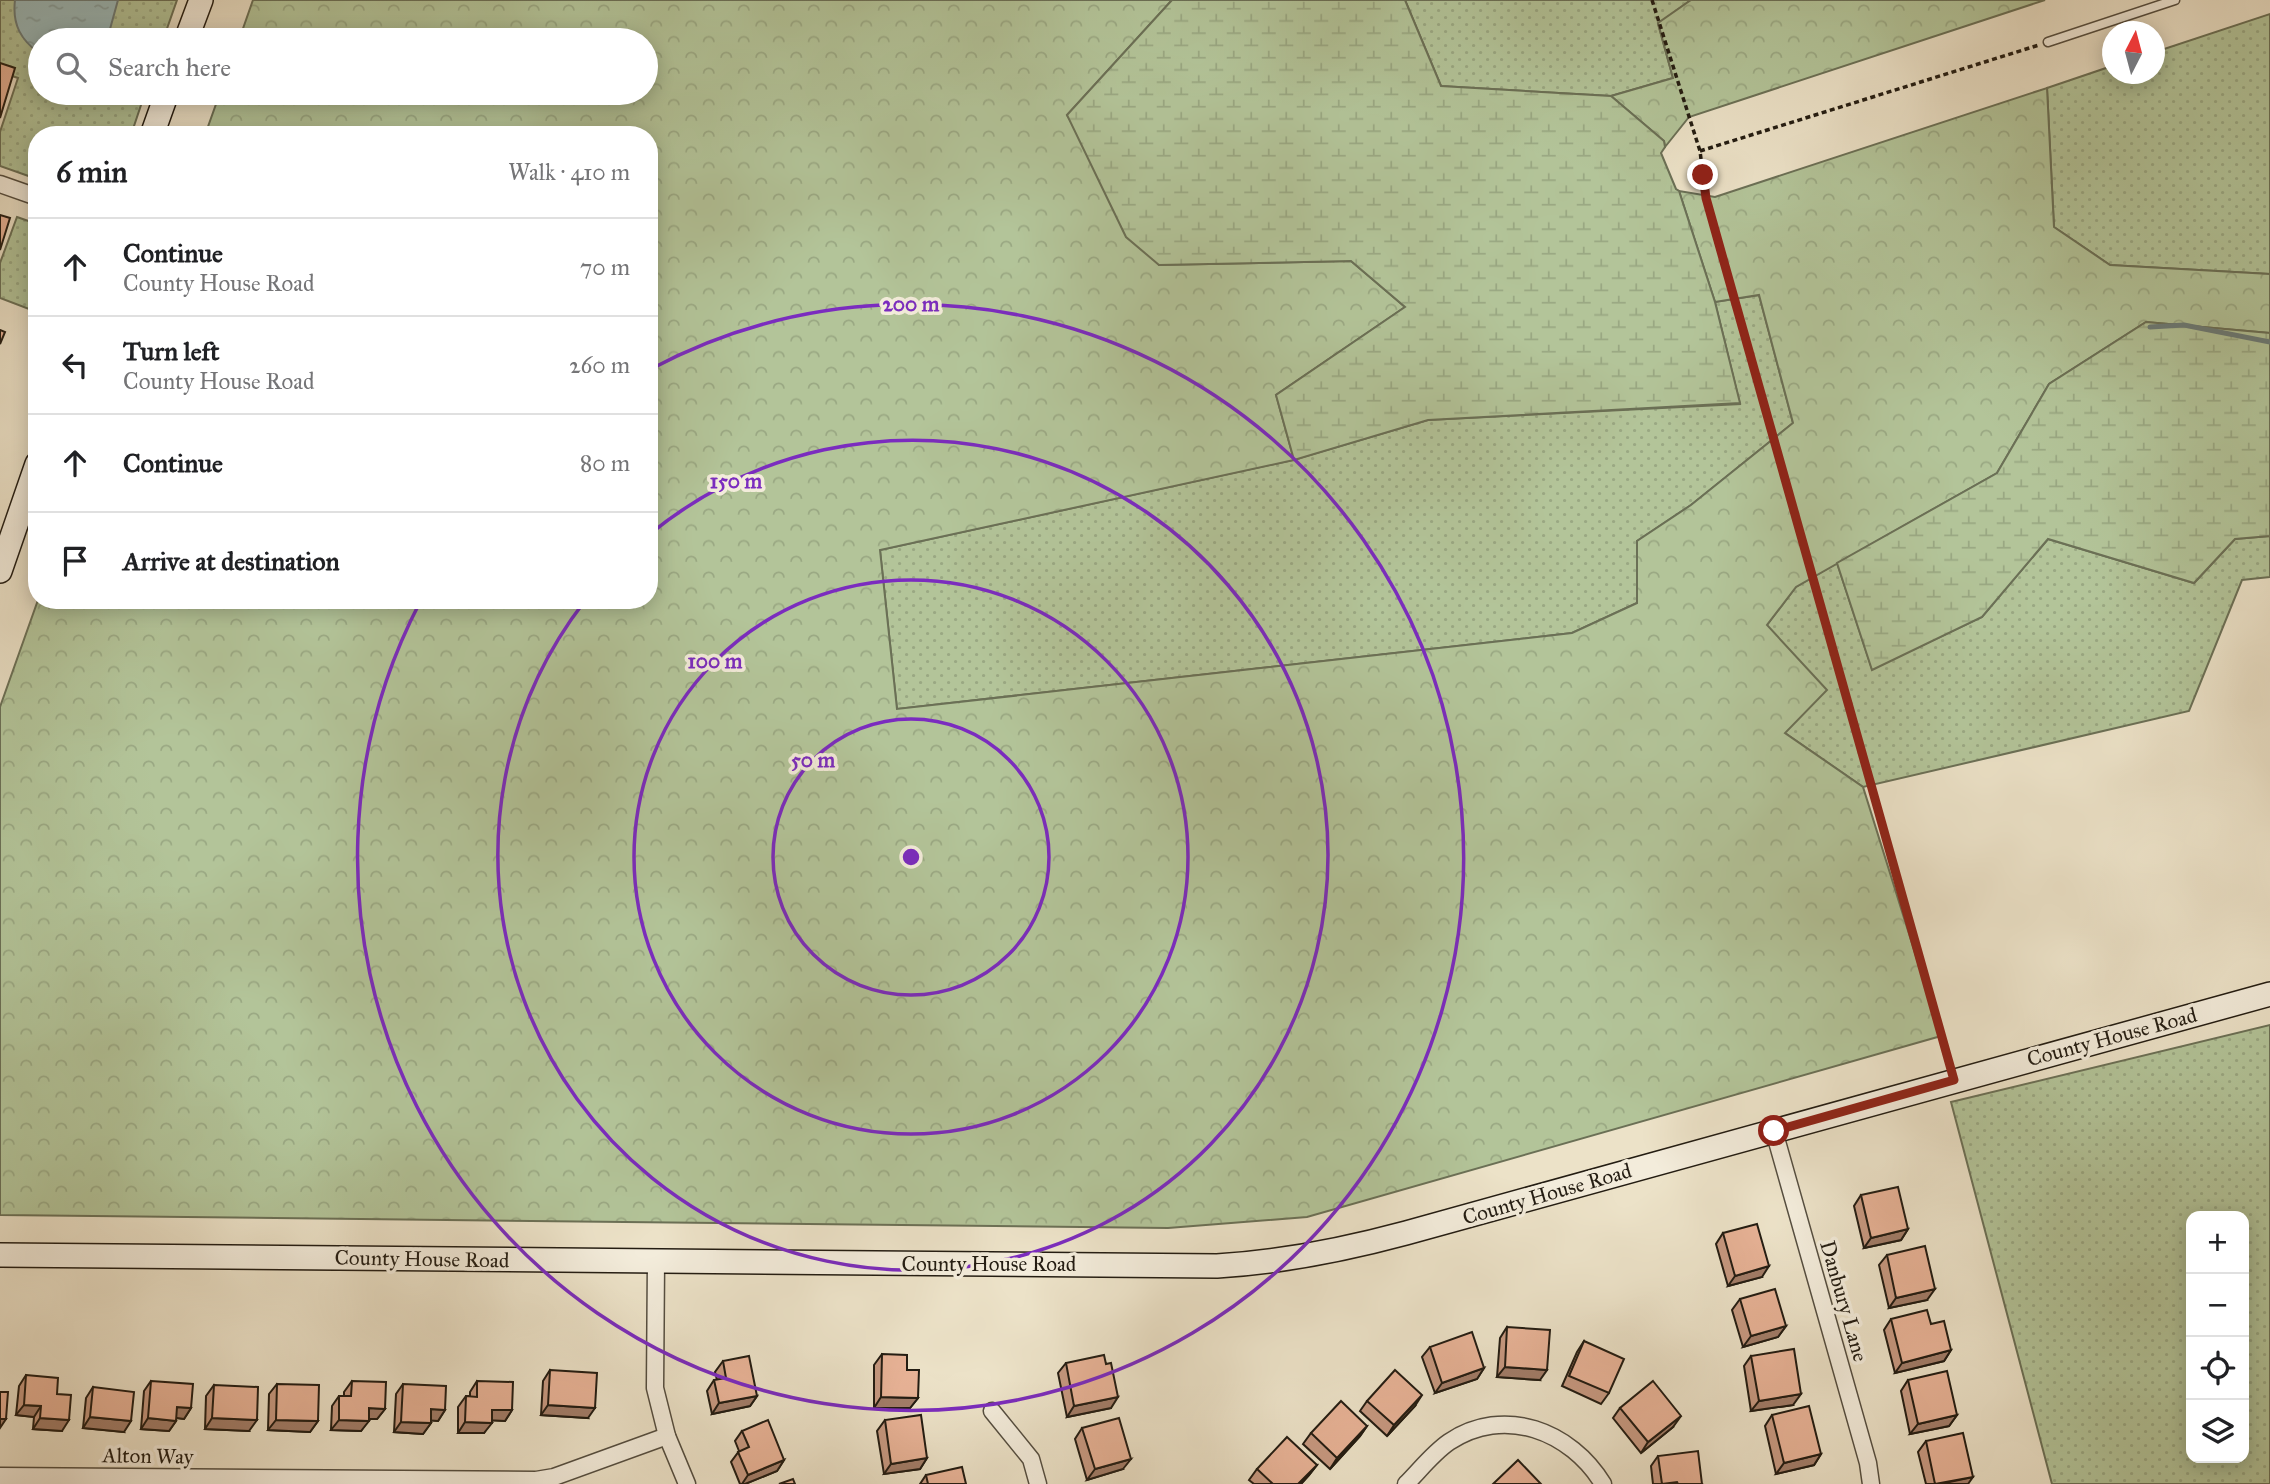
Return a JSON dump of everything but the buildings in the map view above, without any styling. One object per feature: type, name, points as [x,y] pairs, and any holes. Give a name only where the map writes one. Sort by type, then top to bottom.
[{"type":"street","points":[[190,28],[201,0]]},
{"type":"street","points":[[155,126],[163,105]]},
{"type":"street","points":[[0,184],[28,194]]},
{"type":"street","points":[[0,572],[28,490]]},
{"type":"street","name":"County House Road","points":[[0,1255],[656,1262],[1217,1265],[1276,1262],[1366,1244],[2270,994]]},
{"type":"street","name":"Danbury Lane","points":[[1774,1131],[1868,1463],[1871,1484]]},
{"type":"street","points":[[656,1262],[655,1388],[667,1436],[687,1484]]},
{"type":"street","points":[[992,1410],[1031,1459],[1038,1484]]},
{"type":"street","points":[[1406,1484],[1442,1448],[1464,1434],[1491,1427],[1521,1426],[1547,1432],[1569,1445],[1589,1463],[1603,1484]]},
{"type":"street","name":"Alton Way","points":[[0,1476],[536,1480],[554,1477],[667,1436]]},
{"type":"lane","points":[[2048,42],[2175,0]]},
{"type":"path","points":[[1652,0],[1700,151],[1706,198],[1954,1080]]},
{"type":"path","points":[[1700,151],[2048,42]]},
{"type":"green space","points":[[0,0],[177,0],[167,28],[28,28],[28,105],[141,105],[134,126],[28,126],[28,176],[0,166],[0,132],[18,78],[0,72]]},
{"type":"green space","points":[[253,0],[1172,0],[1067,115],[1159,265],[1351,261],[1405,307],[1276,395],[1294,460],[880,550],[897,709],[1572,633],[1637,603],[1637,541],[1691,505],[1793,423],[1759,295],[1715,302],[1679,191],[1715,197],[2047,88],[2054,227],[2110,265],[2270,274],[2270,333],[2146,322],[2049,384],[1997,473],[1796,587],[1767,625],[1827,690],[1785,733],[1863,787],[1941,1036],[1307,1217],[1168,1228],[0,1215],[0,707],[35,609],[658,609],[658,126],[208,126],[216,105],[658,105],[658,28],[243,28]]},
{"type":"green space","points":[[1172,0],[1405,0],[1441,86],[1611,96],[1664,141],[1665,147],[1661,153],[1679,191],[1715,302],[1740,403],[1428,420],[1294,460],[1276,395],[1405,307],[1351,261],[1159,265],[1126,237],[1067,115]]},
{"type":"green space","points":[[1405,0],[1691,0],[1658,24],[1673,78],[1611,96],[1441,86]]},
{"type":"green space","points":[[1691,0],[2045,0],[1689,117],[1665,147],[1664,141],[1611,96],[1673,78],[1658,23]]},
{"type":"green space","points":[[2270,14],[2270,274],[2110,265],[2054,227],[2047,88],[2102,69],[2102,84],[2165,84],[2165,49]]},
{"type":"green space","points":[[17,217],[28,221],[28,309],[0,298],[0,263]]},
{"type":"green space","points":[[1759,295],[1793,423],[1691,505],[1637,541],[1637,603],[1572,633],[897,709],[880,550],[1293,460],[1428,420],[1740,404],[1715,302]]},
{"type":"green space","points":[[2146,322],[2270,333],[2270,536],[2235,539],[2194,583],[2048,539],[1982,617],[1872,670],[1837,563],[1997,473],[2049,384]]},
{"type":"green space","points":[[2270,536],[2270,577],[2242,580],[2189,711],[1863,787],[1785,733],[1767,625],[1796,587],[1837,563],[1872,669],[1982,617],[2048,539],[2194,583],[2235,539]]},
{"type":"green space","points":[[2270,1025],[2270,1484],[2052,1484],[1951,1102]]},
{"type":"water","points":[[15,0],[118,0],[110,28],[28,28],[28,43],[19,31],[14,9]]},
{"type":"waterway","points":[[2150,327],[2184,325],[2270,342]]},
{"type":"route","points":[[1703,175],[1706,198],[1954,1080],[1774,1131]]}]
